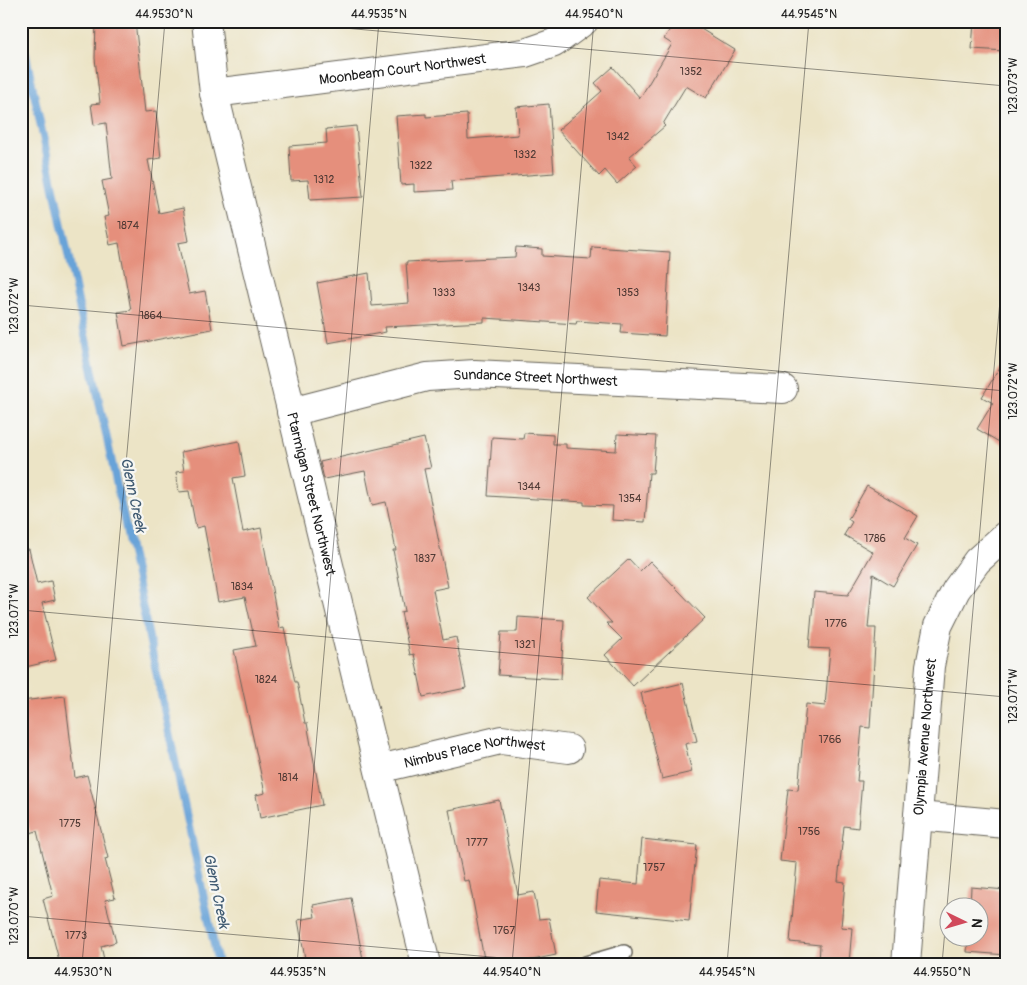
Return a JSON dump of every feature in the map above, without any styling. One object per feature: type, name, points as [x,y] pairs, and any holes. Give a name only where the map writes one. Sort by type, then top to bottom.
[{"type":"street","name":"Ptarmigan Street Northwest","points":[[206,21],[214,92],[426,964]]},
{"type":"street","name":"Moonbeam Court Northwest","points":[[214,92],[525,53],[554,43],[584,21]]},
{"type":"street","name":"Sundance Street Northwest","points":[[291,412],[427,377],[474,374],[783,389]]},
{"type":"street","name":"Olympia Avenue Northwest","points":[[906,964],[930,666],[938,626],[956,590],[977,561],[1006,535]]},
{"type":"street","name":"Nimbus Place Northwest","points":[[379,769],[501,740],[569,749]]},
{"type":"street","points":[[918,816],[1006,824]]},
{"type":"lane","points":[[586,964],[624,953]]},
{"type":"building","points":[[96,21],[135,21],[145,112],[156,111],[161,158],[148,160],[159,213],[183,208],[189,241],[178,243],[189,294],[205,291],[212,329],[124,346],[118,312],[131,310],[119,243],[110,245],[104,217],[109,216],[102,181],[112,179],[106,123],[94,125],[91,104],[100,103],[95,58]]},
{"type":"building","points":[[675,21],[688,21],[735,50],[706,98],[686,86],[663,124],[665,126],[629,157],[637,166],[617,184],[605,170],[599,176],[558,130],[602,91],[595,83],[613,67],[640,98],[672,44],[664,39]]},
{"type":"building","points":[[974,21],[1006,21],[1006,51],[972,49]]},
{"type":"building","points":[[549,104],[554,173],[451,181],[452,190],[414,192],[414,184],[401,185],[396,116],[426,114],[426,117],[467,114],[468,139],[518,135],[516,107]]},
{"type":"building","points":[[356,126],[363,197],[310,200],[308,180],[291,181],[289,146],[327,143],[326,129]]},
{"type":"building","points":[[516,247],[542,249],[542,256],[591,259],[592,247],[670,252],[665,336],[621,333],[622,324],[577,321],[576,324],[484,318],[484,322],[385,327],[386,332],[328,343],[317,283],[369,273],[372,306],[409,303],[406,262],[515,257]]},
{"type":"building","points":[[1006,357],[1006,446],[977,429],[993,403],[982,397]]},
{"type":"building","points":[[524,433],[553,435],[553,444],[566,444],[566,448],[616,451],[617,434],[656,436],[653,473],[649,473],[645,522],[612,520],[613,506],[584,505],[584,502],[488,496],[492,437],[523,439]]},
{"type":"building","points":[[424,438],[431,468],[424,469],[448,587],[433,590],[443,640],[456,637],[466,688],[423,697],[414,654],[410,655],[401,612],[405,611],[393,550],[396,550],[386,502],[372,505],[365,471],[324,479],[320,462]]},
{"type":"building","points":[[239,441],[245,476],[233,478],[243,532],[261,528],[279,628],[284,627],[295,682],[297,682],[305,723],[307,723],[322,805],[260,818],[256,795],[265,793],[234,650],[256,646],[245,597],[218,602],[204,526],[196,528],[189,491],[179,492],[176,472],[184,471],[181,452]]},
{"type":"building","points":[[867,486],[918,516],[905,538],[917,545],[893,586],[873,574],[868,628],[876,628],[870,728],[862,727],[857,781],[862,781],[858,828],[844,826],[838,881],[845,882],[841,927],[852,928],[849,964],[819,964],[820,945],[790,942],[797,863],[780,861],[788,789],[798,790],[806,704],[825,706],[830,649],[809,648],[814,592],[848,595],[873,552],[844,535],[852,522],[848,519]]},
{"type":"building","points":[[29,549],[37,584],[51,581],[55,600],[42,603],[56,660],[21,668],[21,550]]},
{"type":"building","points":[[629,559],[640,571],[650,561],[705,618],[633,686],[605,655],[622,639],[606,623],[612,623],[588,597]]},
{"type":"building","points":[[518,617],[564,620],[561,679],[498,675],[501,632],[517,632]]},
{"type":"building","points":[[683,683],[697,741],[685,744],[692,772],[662,779],[641,693]]},
{"type":"building","points":[[65,696],[75,778],[87,775],[108,858],[105,859],[115,898],[105,900],[116,942],[101,946],[105,964],[60,964],[43,899],[53,896],[37,831],[30,833],[21,797],[21,701]]},
{"type":"building","points":[[499,800],[518,895],[534,892],[539,919],[549,918],[556,955],[513,964],[485,964],[469,880],[464,881],[449,810]]},
{"type":"building","points":[[642,839],[697,845],[689,921],[596,911],[599,880],[638,884]]},
{"type":"building","points":[[971,887],[1006,890],[1006,955],[967,952],[967,948],[990,948],[990,898],[970,898]]},
{"type":"building","points":[[351,898],[364,964],[306,964],[298,920],[315,917],[313,905]]},
{"type":"waterway","name":"Glenn Creek","points":[[21,32],[218,964]]}]
